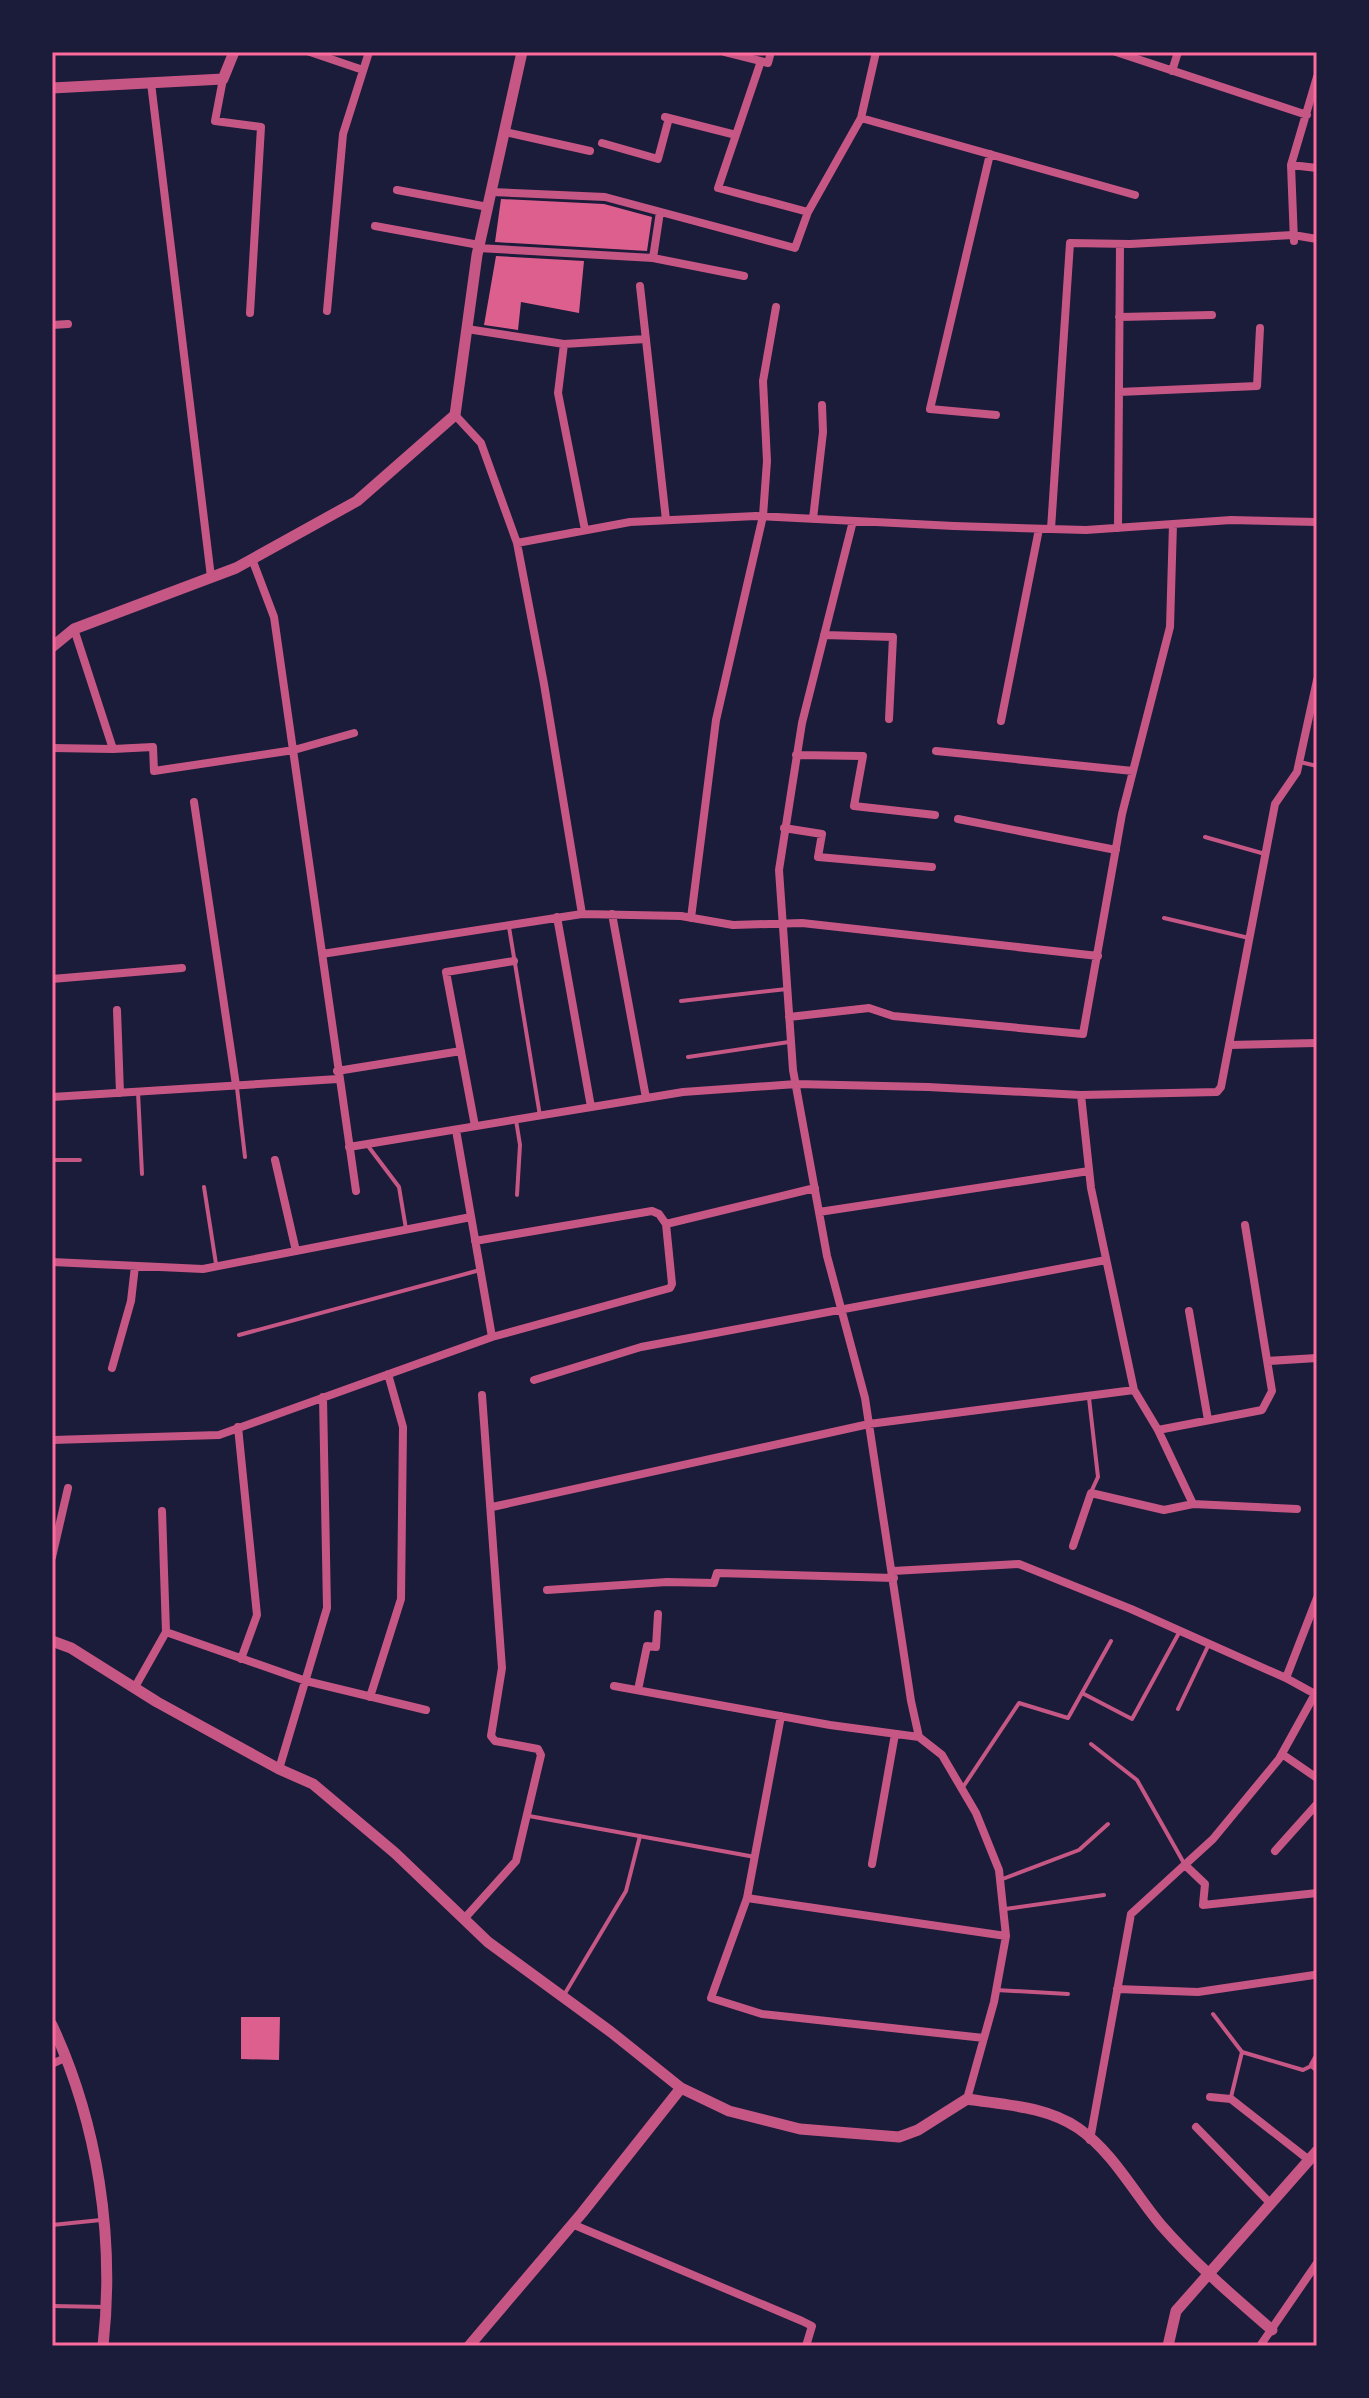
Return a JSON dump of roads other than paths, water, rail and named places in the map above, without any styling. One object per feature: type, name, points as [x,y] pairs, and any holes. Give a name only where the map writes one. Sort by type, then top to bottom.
[{"type":"street","points":[[234,52],[223,79],[215,121],[261,127],[250,313]]},
{"type":"street","points":[[310,52],[363,70]]},
{"type":"street","points":[[327,311],[343,134],[369,52]]},
{"type":"street","points":[[53,644],[74,629],[252,559],[357,501],[455,415],[479,247],[522,52]]},
{"type":"street","points":[[725,52],[768,63],[771,52]]},
{"type":"street","points":[[491,192],[605,197],[795,248],[808,212],[861,118],[876,52]]},
{"type":"street","points":[[1116,52],[1307,115]]},
{"type":"street","points":[[1172,71],[1178,52]]},
{"type":"street","points":[[761,61],[718,188],[808,212]]},
{"type":"street","points":[[1293,238],[1291,165],[1317,77]]},
{"type":"street","points":[[52,88],[223,79]]},
{"type":"street","points":[[151,83],[211,577]]},
{"type":"street","points":[[602,143],[658,159],[666,118],[736,135]]},
{"type":"street","points":[[861,118],[1135,195]]},
{"type":"street","points":[[505,132],[590,151]]},
{"type":"street","points":[[990,154],[930,409],[996,415]]},
{"type":"street","points":[[1291,165],[1317,168]]},
{"type":"street","points":[[397,190],[488,207]]},
{"type":"street","points":[[653,258],[660,212]]},
{"type":"street","points":[[375,226],[479,247],[653,258],[744,276]]},
{"type":"street","points":[[1051,529],[1070,243],[1317,239]]},
{"type":"street","points":[[1118,528],[1120,244]]},
{"type":"street","points":[[640,286],[666,520]]},
{"type":"street","points":[[691,918],[716,720],[763,516],[767,461],[763,381],[776,307]]},
{"type":"street","points":[[1119,317],[1212,315]]},
{"type":"street","points":[[52,325],[68,324]]},
{"type":"street","points":[[1119,392],[1257,386],[1260,328]]},
{"type":"street","points":[[467,329],[564,344],[646,339]]},
{"type":"street","points":[[564,344],[558,393],[585,530]]},
{"type":"street","points":[[813,519],[823,432],[822,405]]},
{"type":"street","points":[[455,415],[481,443],[517,543],[582,914]]},
{"type":"street","points":[[517,543],[630,522],[763,516],[1039,529],[1118,528],[1231,520],[1317,522]]},
{"type":"street","points":[[853,521],[796,755],[779,870],[796,1084],[819,1212],[869,1424],[919,1737]]},
{"type":"street","points":[[789,1017],[869,1008],[893,1016],[1081,1035],[1085,1031],[1116,850],[1170,627],[1173,524]]},
{"type":"street","points":[[1001,721],[1039,529]]},
{"type":"street","points":[[252,559],[274,617],[356,1191]]},
{"type":"street","points":[[74,629],[113,749]]},
{"type":"street","points":[[824,635],[893,637],[889,719]]},
{"type":"street","points":[[349,1147],[683,1092],[796,1084],[1081,1095],[1217,1092],[1221,1087],[1275,804],[1297,772],[1317,680]]},
{"type":"street","points":[[52,748],[153,747],[154,771],[294,750],[354,733]]},
{"type":"street","points":[[936,751],[1133,771]]},
{"type":"street","points":[[796,755],[863,756],[854,806],[935,815]]},
{"type":"street","points":[[194,802],[236,1085]]},
{"type":"street","points":[[958,819],[1116,850]]},
{"type":"street","points":[[784,828],[822,834],[818,857],[932,867]]},
{"type":"street","points":[[612,914],[646,1098]]},
{"type":"street","points":[[322,954],[557,917],[612,914],[691,918],[733,925],[802,923],[1098,956]]},
{"type":"street","points":[[557,917],[591,1107]]},
{"type":"street","points":[[475,1126],[446,972],[514,961]]},
{"type":"street","points":[[52,979],[182,968]]},
{"type":"street","points":[[117,1010],[120,1093]]},
{"type":"street","points":[[1229,1045],[1317,1043]]},
{"type":"street","points":[[52,1097],[338,1075],[461,1051]]},
{"type":"street","points":[[1081,1095],[1089,1171],[1134,1390],[1158,1430],[1193,1504]]},
{"type":"street","points":[[456,1130],[492,1337]]},
{"type":"street","points":[[275,1160],[296,1251]]},
{"type":"street","points":[[819,1212],[1089,1171]]},
{"type":"street","points":[[666,1224],[815,1188]]},
{"type":"street","points":[[52,1440],[219,1435],[492,1337],[670,1288],[672,1284],[666,1224],[659,1214],[652,1211],[475,1241]]},
{"type":"street","points":[[52,1262],[203,1269],[471,1217]]},
{"type":"street","points":[[1158,1430],[1262,1410],[1272,1391],[1245,1225]]},
{"type":"street","points":[[534,1380],[641,1347],[1106,1260]]},
{"type":"street","points":[[112,1368],[131,1301],[135,1266]]},
{"type":"street","points":[[1189,1311],[1208,1420]]},
{"type":"street","points":[[1268,1361],[1317,1358]]},
{"type":"street","points":[[370,1697],[401,1599],[403,1427],[388,1374]]},
{"type":"street","points":[[492,1507],[869,1424],[1134,1390]]},
{"type":"street","points":[[464,1919],[516,1861],[540,1752],[538,1749],[495,1741],[491,1736],[502,1668],[482,1395]]},
{"type":"street","points":[[279,1769],[327,1608],[323,1397]]},
{"type":"street","points":[[238,1427],[257,1615],[241,1659]]},
{"type":"street","points":[[52,1557],[68,1488]]},
{"type":"street","points":[[1073,1546],[1091,1493],[1164,1510],[1193,1504],[1297,1509]]},
{"type":"street","points":[[135,1687],[166,1632],[162,1511]]},
{"type":"street","points":[[547,1590],[667,1582],[714,1583],[717,1573],[893,1574],[1019,1564],[1286,1678],[1315,1696],[1282,1754],[1213,1839],[1131,1914],[1090,2140]]},
{"type":"street","points":[[1286,1678],[1317,1598]]},
{"type":"street","points":[[638,1690],[647,1646],[656,1647],[658,1614]]},
{"type":"street","points":[[166,1632],[306,1681],[426,1710]]},
{"type":"street","points":[[52,1641],[71,1648],[279,1769],[313,1784],[395,1853],[488,1942],[681,2088],[729,2111],[800,2129],[899,2137],[918,2130],[967,2099],[1041,2110],[1078,2128],[1114,2162],[1160,2224],[1208,2275],[1272,2330]]},
{"type":"street","points":[[614,1686],[919,1737],[942,1755],[976,1813],[999,1870],[1006,1936],[996,1990],[967,2099]]},
{"type":"street","points":[[781,1716],[747,1898],[710,1992],[711,1998],[762,2014],[984,2038]]},
{"type":"street","points":[[872,1864],[895,1734]]},
{"type":"street","points":[[1282,1754],[1317,1778]]},
{"type":"street","points":[[1275,1851],[1317,1804]]},
{"type":"street","points":[[1185,1865],[1205,1884],[1203,1905],[1317,1893]]},
{"type":"street","points":[[747,1898],[1006,1936]]},
{"type":"street","points":[[1117,1989],[1198,1992],[1314,1975]]},
{"type":"street","points":[[52,2025],[67,2057],[90,2130],[100,2180],[107,2307],[103,2346]]},
{"type":"street","points":[[52,2064],[67,2057]]},
{"type":"street","points":[[469,2346],[681,2088]]},
{"type":"street","points":[[1168,2346],[1176,2311],[1313,2156],[1231,2099],[1210,2097]]},
{"type":"street","points":[[1196,2127],[1271,2204]]},
{"type":"street","points":[[572,2224],[812,2326],[806,2346]]},
{"type":"street","points":[[1260,2346],[1317,2263]]},
{"type":"lane","points":[[1299,762],[1317,766]]},
{"type":"lane","points":[[1205,837],[1265,854]]},
{"type":"lane","points":[[1164,918],[1249,938]]},
{"type":"lane","points":[[509,925],[540,1116]]},
{"type":"lane","points":[[681,1001],[787,989]]},
{"type":"lane","points":[[688,1057],[791,1041]]},
{"type":"lane","points":[[236,1085],[245,1157]]},
{"type":"lane","points":[[138,1092],[142,1174]]},
{"type":"lane","points":[[516,1120],[520,1145],[517,1195]]},
{"type":"lane","points":[[367,1144],[399,1187],[406,1229]]},
{"type":"lane","points":[[52,1160],[80,1160]]},
{"type":"lane","points":[[204,1187],[216,1266]]},
{"type":"lane","points":[[239,1335],[480,1270]]},
{"type":"lane","points":[[1089,1396],[1098,1477],[1091,1493]]},
{"type":"lane","points":[[1082,1693],[1132,1719],[1180,1631]]},
{"type":"lane","points":[[962,1789],[1019,1703],[1068,1718],[1111,1641]]},
{"type":"lane","points":[[1178,1709],[1209,1644]]},
{"type":"lane","points":[[1091,1744],[1137,1780],[1185,1865]]},
{"type":"lane","points":[[526,1815],[755,1857]]},
{"type":"lane","points":[[1000,1880],[1079,1850],[1108,1824]]},
{"type":"lane","points":[[563,1997],[626,1891],[640,1836]]},
{"type":"lane","points":[[1003,1909],[1104,1895]]},
{"type":"lane","points":[[996,1990],[1068,1994]]},
{"type":"lane","points":[[1213,2014],[1242,2052],[1303,2070],[1316,2064]]},
{"type":"lane","points":[[1231,2099],[1242,2052]]},
{"type":"lane","points":[[52,2225],[102,2220]]},
{"type":"lane","points":[[52,2306],[107,2307]]}]
